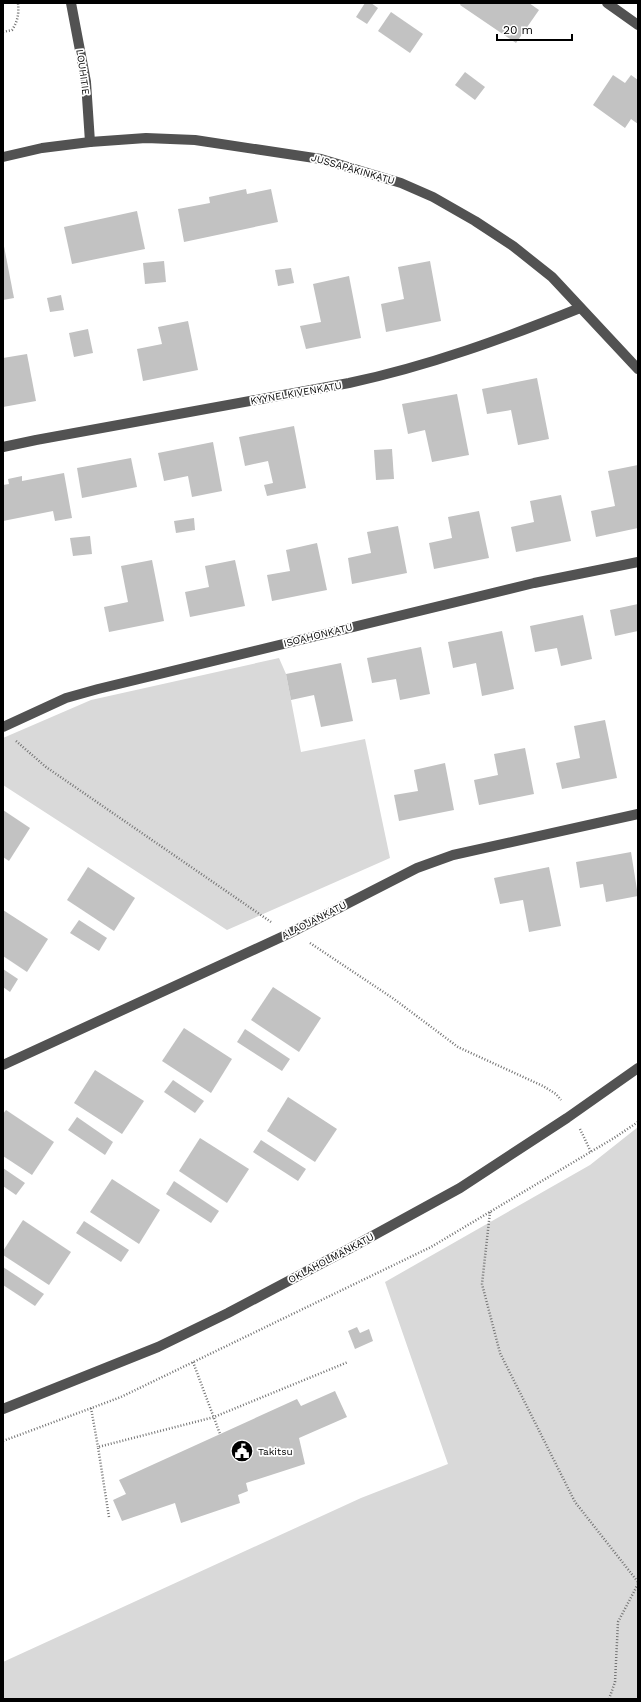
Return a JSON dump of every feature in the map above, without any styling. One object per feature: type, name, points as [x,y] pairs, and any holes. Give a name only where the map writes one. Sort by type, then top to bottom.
[{"type":"street","name":"LOUHITIE","points":[[71,3],[86,82],[90,142]]},
{"type":"street","points":[[607,3],[638,25]]},
{"type":"street","name":"JUSSAPÄKINKATU","points":[[3,157],[42,148],[90,142],[146,138],[202,141],[321,159],[401,183],[439,201],[475,221],[512,246],[552,277],[638,369]]},
{"type":"street","name":"KYYNELKIVENKATU","points":[[3,447],[349,383],[394,373],[486,344],[580,308]]},
{"type":"street","name":"ISOAHONKATU","points":[[3,727],[66,698],[98,688],[534,583],[638,562]]},
{"type":"street","name":"ALAOJANKATU","points":[[3,1065],[288,934],[417,868],[452,855],[638,814]]},
{"type":"street","name":"OKLAHOLMANKATU","points":[[3,1409],[158,1347],[228,1313],[346,1251],[460,1188],[567,1118],[638,1068]]},
{"type":"path","points":[[3,32],[12,30],[17,22],[19,11],[18,3]]},
{"type":"path","points":[[3,1441],[121,1397],[431,1247],[614,1138],[638,1122]]},
{"type":"path","points":[[490,1212],[482,1284],[500,1353],[575,1502],[638,1583],[618,1622],[615,1682],[609,1699]]},
{"type":"path","points":[[193,1362],[220,1434]]},
{"type":"path","points":[[98,1447],[214,1417],[348,1362]]},
{"type":"path","points":[[91,1408],[109,1518]]},
{"type":"shaded area","points":[[279,658],[286,674],[301,752],[365,739],[390,858],[227,930],[3,785],[3,738],[91,700]]},
{"type":"shaded area","points":[[638,1127],[638,1699],[3,1699],[3,1662],[361,1498],[448,1464],[385,1282],[590,1165]]},
{"type":"building","points":[[365,3],[371,3],[378,8],[367,24],[356,17]]},
{"type":"building","points":[[461,3],[529,3],[539,10],[516,43],[460,5]]},
{"type":"building","points":[[391,12],[423,34],[410,53],[378,31]]},
{"type":"building","points":[[465,72],[485,87],[475,100],[455,85]]},
{"type":"building","points":[[613,75],[625,83],[631,75],[638,80],[638,124],[631,119],[625,128],[593,105]]},
{"type":"building","points":[[246,189],[247,194],[271,189],[278,222],[184,242],[178,209],[210,203],[209,197]]},
{"type":"building","points":[[137,211],[145,249],[72,264],[64,227]]},
{"type":"building","points":[[3,241],[14,298],[3,300]]},
{"type":"building","points":[[164,261],[166,282],[145,284],[143,263]]},
{"type":"building","points":[[430,261],[441,321],[386,332],[381,304],[404,299],[398,267]]},
{"type":"building","points":[[291,268],[294,283],[278,286],[275,270]]},
{"type":"building","points":[[349,276],[361,338],[306,349],[300,326],[321,322],[313,284]]},
{"type":"building","points":[[61,295],[64,310],[50,312],[47,298]]},
{"type":"building","points":[[188,321],[198,370],[143,381],[137,349],[162,344],[158,327]]},
{"type":"building","points":[[88,329],[93,353],[74,357],[69,333]]},
{"type":"building","points":[[27,354],[36,401],[3,407],[3,358]]},
{"type":"building","points":[[537,378],[549,439],[518,445],[511,410],[487,414],[482,389]]},
{"type":"building","points":[[457,394],[469,455],[432,462],[425,430],[408,434],[402,404]]},
{"type":"building","points":[[294,426],[306,488],[267,496],[264,485],[273,483],[268,461],[245,466],[239,437]]},
{"type":"building","points":[[213,442],[222,491],[192,497],[188,476],[164,481],[158,453]]},
{"type":"building","points":[[392,449],[394,479],[376,480],[374,450]]},
{"type":"building","points":[[131,458],[137,487],[82,498],[77,468]]},
{"type":"building","points":[[638,465],[638,528],[596,537],[591,511],[615,506],[608,471]]},
{"type":"building","points":[[64,473],[72,518],[55,521],[53,511],[3,521],[3,485],[9,484],[8,479],[22,476],[22,481]]},
{"type":"building","points":[[561,495],[571,541],[516,552],[511,527],[534,522],[530,501]]},
{"type":"building","points":[[479,511],[489,558],[434,569],[429,543],[452,538],[448,517]]},
{"type":"building","points":[[194,518],[195,530],[176,533],[174,521]]},
{"type":"building","points":[[398,526],[407,573],[352,584],[348,558],[371,553],[367,532]]},
{"type":"building","points":[[90,536],[92,554],[73,556],[70,538]]},
{"type":"building","points":[[317,543],[327,590],[272,601],[267,575],[290,571],[286,550]]},
{"type":"building","points":[[152,560],[164,621],[109,632],[104,607],[128,602],[121,566]]},
{"type":"building","points":[[235,560],[245,606],[190,617],[185,592],[209,587],[205,566]]},
{"type":"building","points":[[638,604],[638,631],[615,636],[610,610]]},
{"type":"building","points":[[583,615],[592,659],[561,666],[557,648],[535,652],[530,626]]},
{"type":"building","points":[[502,631],[514,689],[482,696],[476,663],[453,668],[448,642]]},
{"type":"building","points":[[421,647],[430,694],[400,700],[396,679],[372,683],[367,658]]},
{"type":"building","points":[[341,663],[353,721],[321,727],[314,695],[291,700],[286,674]]},
{"type":"building","points":[[605,720],[617,778],[562,789],[556,763],[580,758],[574,726]]},
{"type":"building","points":[[525,748],[534,794],[479,805],[474,780],[498,775],[494,754]]},
{"type":"building","points":[[445,763],[454,810],[399,821],[394,795],[418,791],[414,770]]},
{"type":"building","points":[[3,810],[30,828],[9,861],[3,857]]},
{"type":"building","points":[[631,852],[638,896],[606,902],[603,884],[580,888],[576,862]]},
{"type":"building","points":[[88,867],[135,898],[114,931],[67,900]]},
{"type":"building","points":[[549,867],[561,926],[529,932],[523,900],[500,904],[494,878]]},
{"type":"building","points":[[3,910],[48,939],[27,972],[3,956]]},
{"type":"building","points":[[79,920],[107,938],[99,951],[70,933]]},
{"type":"building","points":[[3,969],[18,979],[10,992],[3,987]]},
{"type":"building","points":[[273,987],[321,1018],[299,1052],[251,1020]]},
{"type":"building","points":[[184,1028],[232,1059],[211,1093],[162,1061]]},
{"type":"building","points":[[245,1029],[290,1059],[282,1071],[237,1042]]},
{"type":"building","points":[[95,1070],[144,1101],[122,1134],[74,1103]]},
{"type":"building","points":[[173,1080],[204,1101],[195,1113],[164,1092]]},
{"type":"building","points":[[288,1097],[337,1129],[315,1162],[267,1131]]},
{"type":"building","points":[[6,1110],[54,1142],[32,1175],[3,1156],[3,1114]]},
{"type":"building","points":[[77,1117],[113,1142],[105,1155],[68,1130]]},
{"type":"building","points":[[200,1138],[249,1169],[227,1203],[179,1171]]},
{"type":"building","points":[[261,1140],[306,1169],[298,1181],[253,1152]]},
{"type":"building","points":[[3,1168],[25,1183],[16,1195],[3,1186]]},
{"type":"building","points":[[112,1179],[160,1210],[139,1244],[90,1212]]},
{"type":"building","points":[[174,1181],[219,1211],[211,1223],[166,1194]]},
{"type":"building","points":[[23,1220],[71,1252],[49,1285],[3,1255],[3,1251]]},
{"type":"building","points":[[84,1221],[129,1250],[121,1262],[76,1233]]},
{"type":"building","points":[[3,1267],[44,1294],[35,1306],[3,1285]]},
{"type":"building","points":[[357,1327],[360,1333],[369,1329],[373,1341],[355,1349],[348,1331]]},
{"type":"building","name":"Takitsu","points":[[335,1391],[347,1417],[299,1438],[305,1464],[246,1483],[248,1491],[238,1495],[240,1503],[181,1523],[175,1503],[122,1521],[113,1500],[126,1494],[119,1480],[297,1399],[301,1406]]},
{"type":"place","name":"Takitsu","points":[[242,1451]]}]
